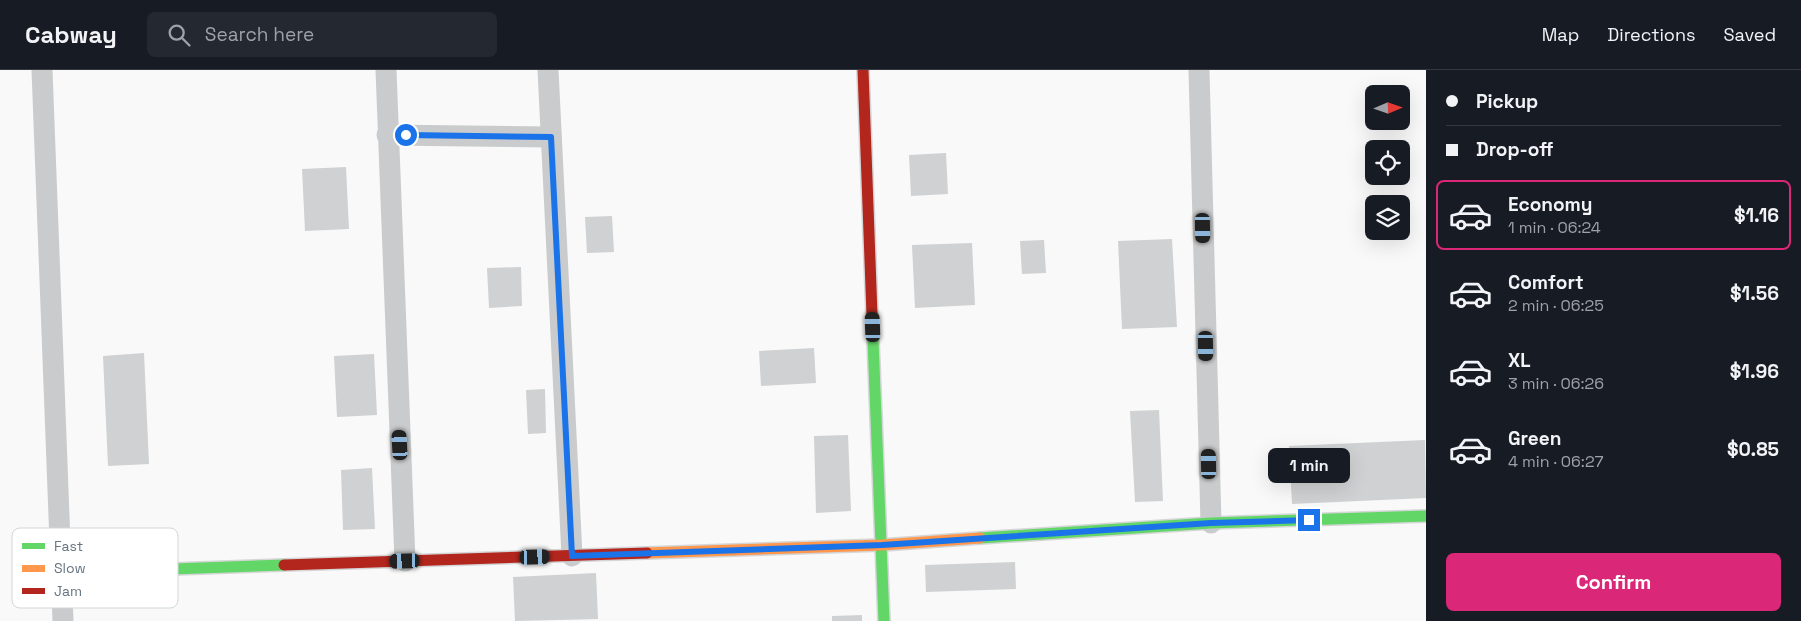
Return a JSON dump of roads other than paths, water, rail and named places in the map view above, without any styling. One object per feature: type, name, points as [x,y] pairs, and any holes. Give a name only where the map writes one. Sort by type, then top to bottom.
[{"type":"street","points":[[42,70],[59,528]]},
{"type":"street","points":[[386,70],[405,561]]},
{"type":"street","points":[[548,70],[572,556]]},
{"type":"street","points":[[862,70],[884,621]]},
{"type":"street","points":[[1199,70],[1211,523]]},
{"type":"street","points":[[388,135],[551,137]]},
{"type":"street","points":[[178,569],[882,545],[1211,523],[1426,516]]},
{"type":"street","points":[[62,608],[63,621]]}]
